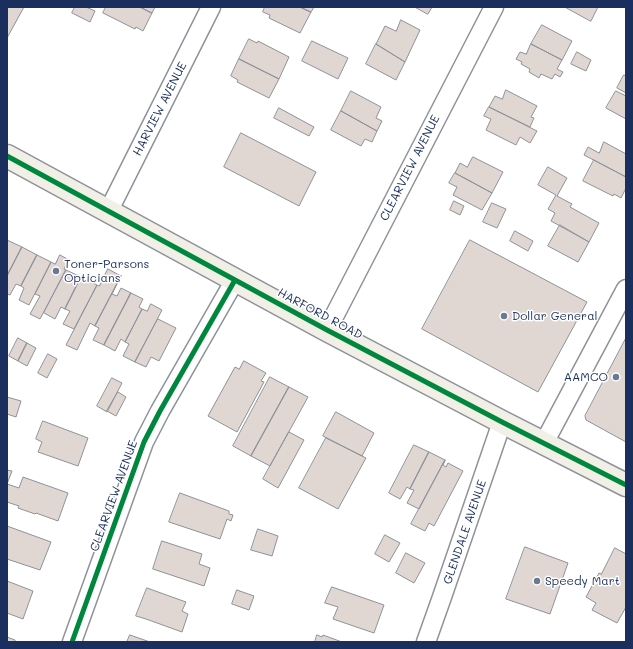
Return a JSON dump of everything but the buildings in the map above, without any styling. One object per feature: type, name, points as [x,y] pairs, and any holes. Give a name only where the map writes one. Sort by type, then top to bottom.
[{"type":"main road","name":"HARFORD ROAD","points":[[7,156],[109,210],[327,330],[626,485]]},
{"type":"street","name":"HARVIEW AVENUE","points":[[109,210],[212,7]]},
{"type":"street","name":"CLEARVIEW AVENUE","points":[[327,330],[494,7]]},
{"type":"street","name":"CLEARVIEW AVENUE","points":[[72,642],[144,442],[235,280]]},
{"type":"street","points":[[544,443],[626,290]]},
{"type":"street","name":"GLENDALE AVENUE","points":[[426,642],[502,422]]},
{"type":"cycle path","points":[[7,156],[327,330],[626,485]]},
{"type":"cycle path","points":[[72,642],[144,442],[160,411],[235,280]]},
{"type":"place","name":"Toner-Parsons Opticians","points":[[56,271]]},
{"type":"place","name":"Dollar General","points":[[504,316]]},
{"type":"place","name":"AAMCO","points":[[616,377]]},
{"type":"place","name":"Speedy Mart","points":[[537,581]]}]
